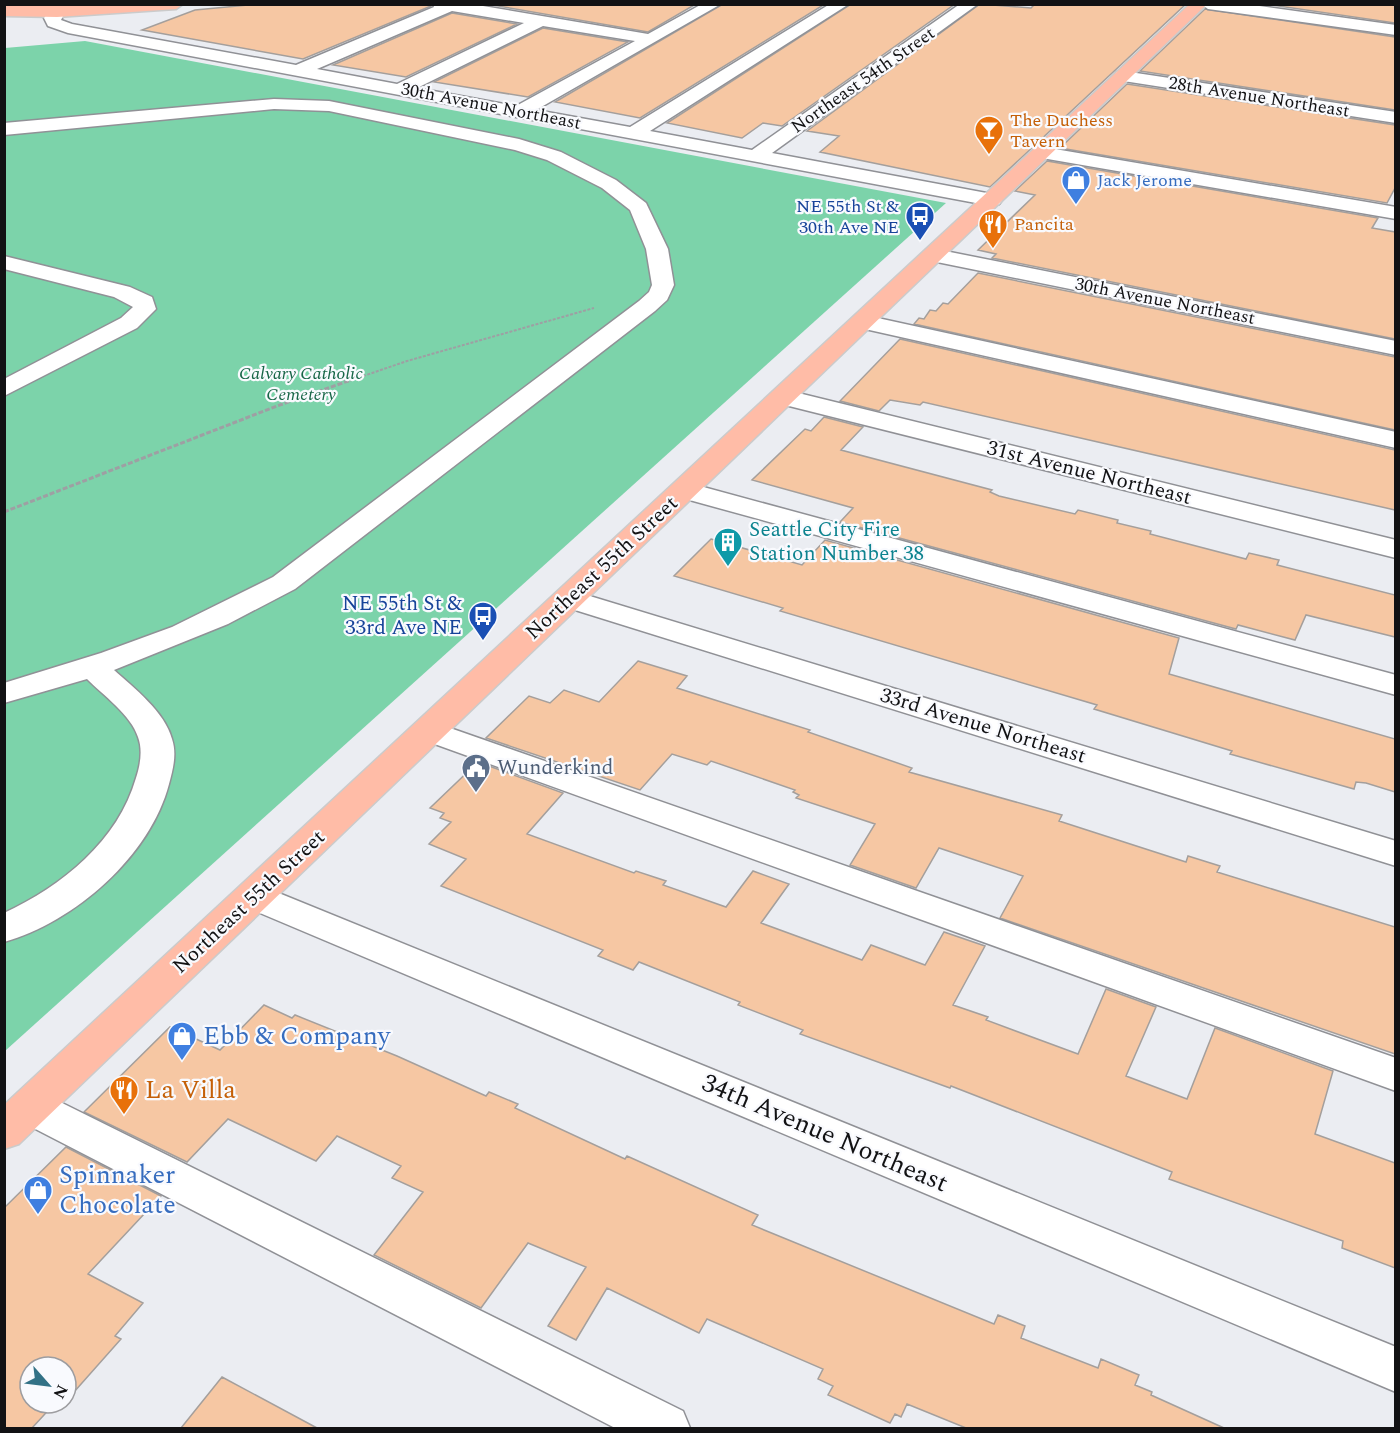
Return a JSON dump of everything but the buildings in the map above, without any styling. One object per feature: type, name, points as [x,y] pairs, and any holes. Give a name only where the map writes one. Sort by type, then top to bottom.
[{"type":"main road","points":[[4,11],[57,12],[176,4]]},
{"type":"main road","name":"Northeast 55th Street","points":[[18,1119],[1200,4]]},
{"type":"street","points":[[518,112],[714,4]]},
{"type":"street","points":[[633,133],[842,4]]},
{"type":"street","name":"Northeast 54th Street","points":[[756,156],[971,4]]},
{"type":"street","points":[[1208,4],[1395,30]]},
{"type":"street","points":[[300,70],[445,5],[652,39]]},
{"type":"street","name":"30th Avenue Northeast","points":[[57,12],[52,21],[62,27],[992,200]]},
{"type":"street","points":[[400,89],[540,21]]},
{"type":"street","name":"28th Avenue Northeast","points":[[1123,76],[1395,118]]},
{"type":"street","points":[[4,129],[274,104],[311,104],[519,145],[572,165],[609,184],[639,207],[646,219],[662,266],[663,285],[659,295],[284,583],[219,617],[93,667],[4,693]]},
{"type":"street","points":[[1043,153],[1395,213]]},
{"type":"street","name":"30th Avenue Northeast","points":[[935,255],[1395,348]]},
{"type":"street","points":[[4,262],[122,292],[144,302],[145,309],[129,323],[4,389]]},
{"type":"street","points":[[864,322],[1395,440]]},
{"type":"street","name":"31st Avenue Northeast","points":[[782,397],[1395,549]]},
{"type":"street","points":[[685,490],[1395,685]]},
{"type":"street","name":"33rd Avenue Northeast","points":[[570,599],[1395,854]]},
{"type":"street","points":[[4,929],[54,904],[88,876],[121,843],[142,812],[154,783],[158,756],[155,736],[141,716],[93,667]]},
{"type":"street","points":[[430,731],[1395,1075]]},
{"type":"street","name":"34th Avenue Northeast","points":[[254,896],[1395,1370]]},
{"type":"street","points":[[18,1119],[665,1428]]},
{"type":"path","points":[[4,512],[277,406],[407,361],[602,305],[659,295]]},
{"type":"green space","name":"Calvary Catholic Cemetery","points":[[85,41],[946,203],[5,1051],[5,48]]},
{"type":"place","name":"The Duchess Tavern","points":[[989,156]]},
{"type":"place","name":"Jack Jerome","points":[[1076,206]]},
{"type":"place","name":"NE 55th St & 30th Ave NE","points":[[920,242]]},
{"type":"place","name":"Pancita","points":[[993,250]]},
{"type":"place","name":"Seattle City Fire Station Number 38","points":[[728,568]]},
{"type":"place","name":"NE 55th St & 33rd Ave NE","points":[[483,642]]},
{"type":"place","name":"Wunderkind","points":[[476,794]]},
{"type":"place","name":"Ebb & Company","points":[[182,1062]]},
{"type":"place","name":"La Villa","points":[[124,1116]]},
{"type":"place","name":"Spinnaker Chocolate","points":[[38,1216]]}]
